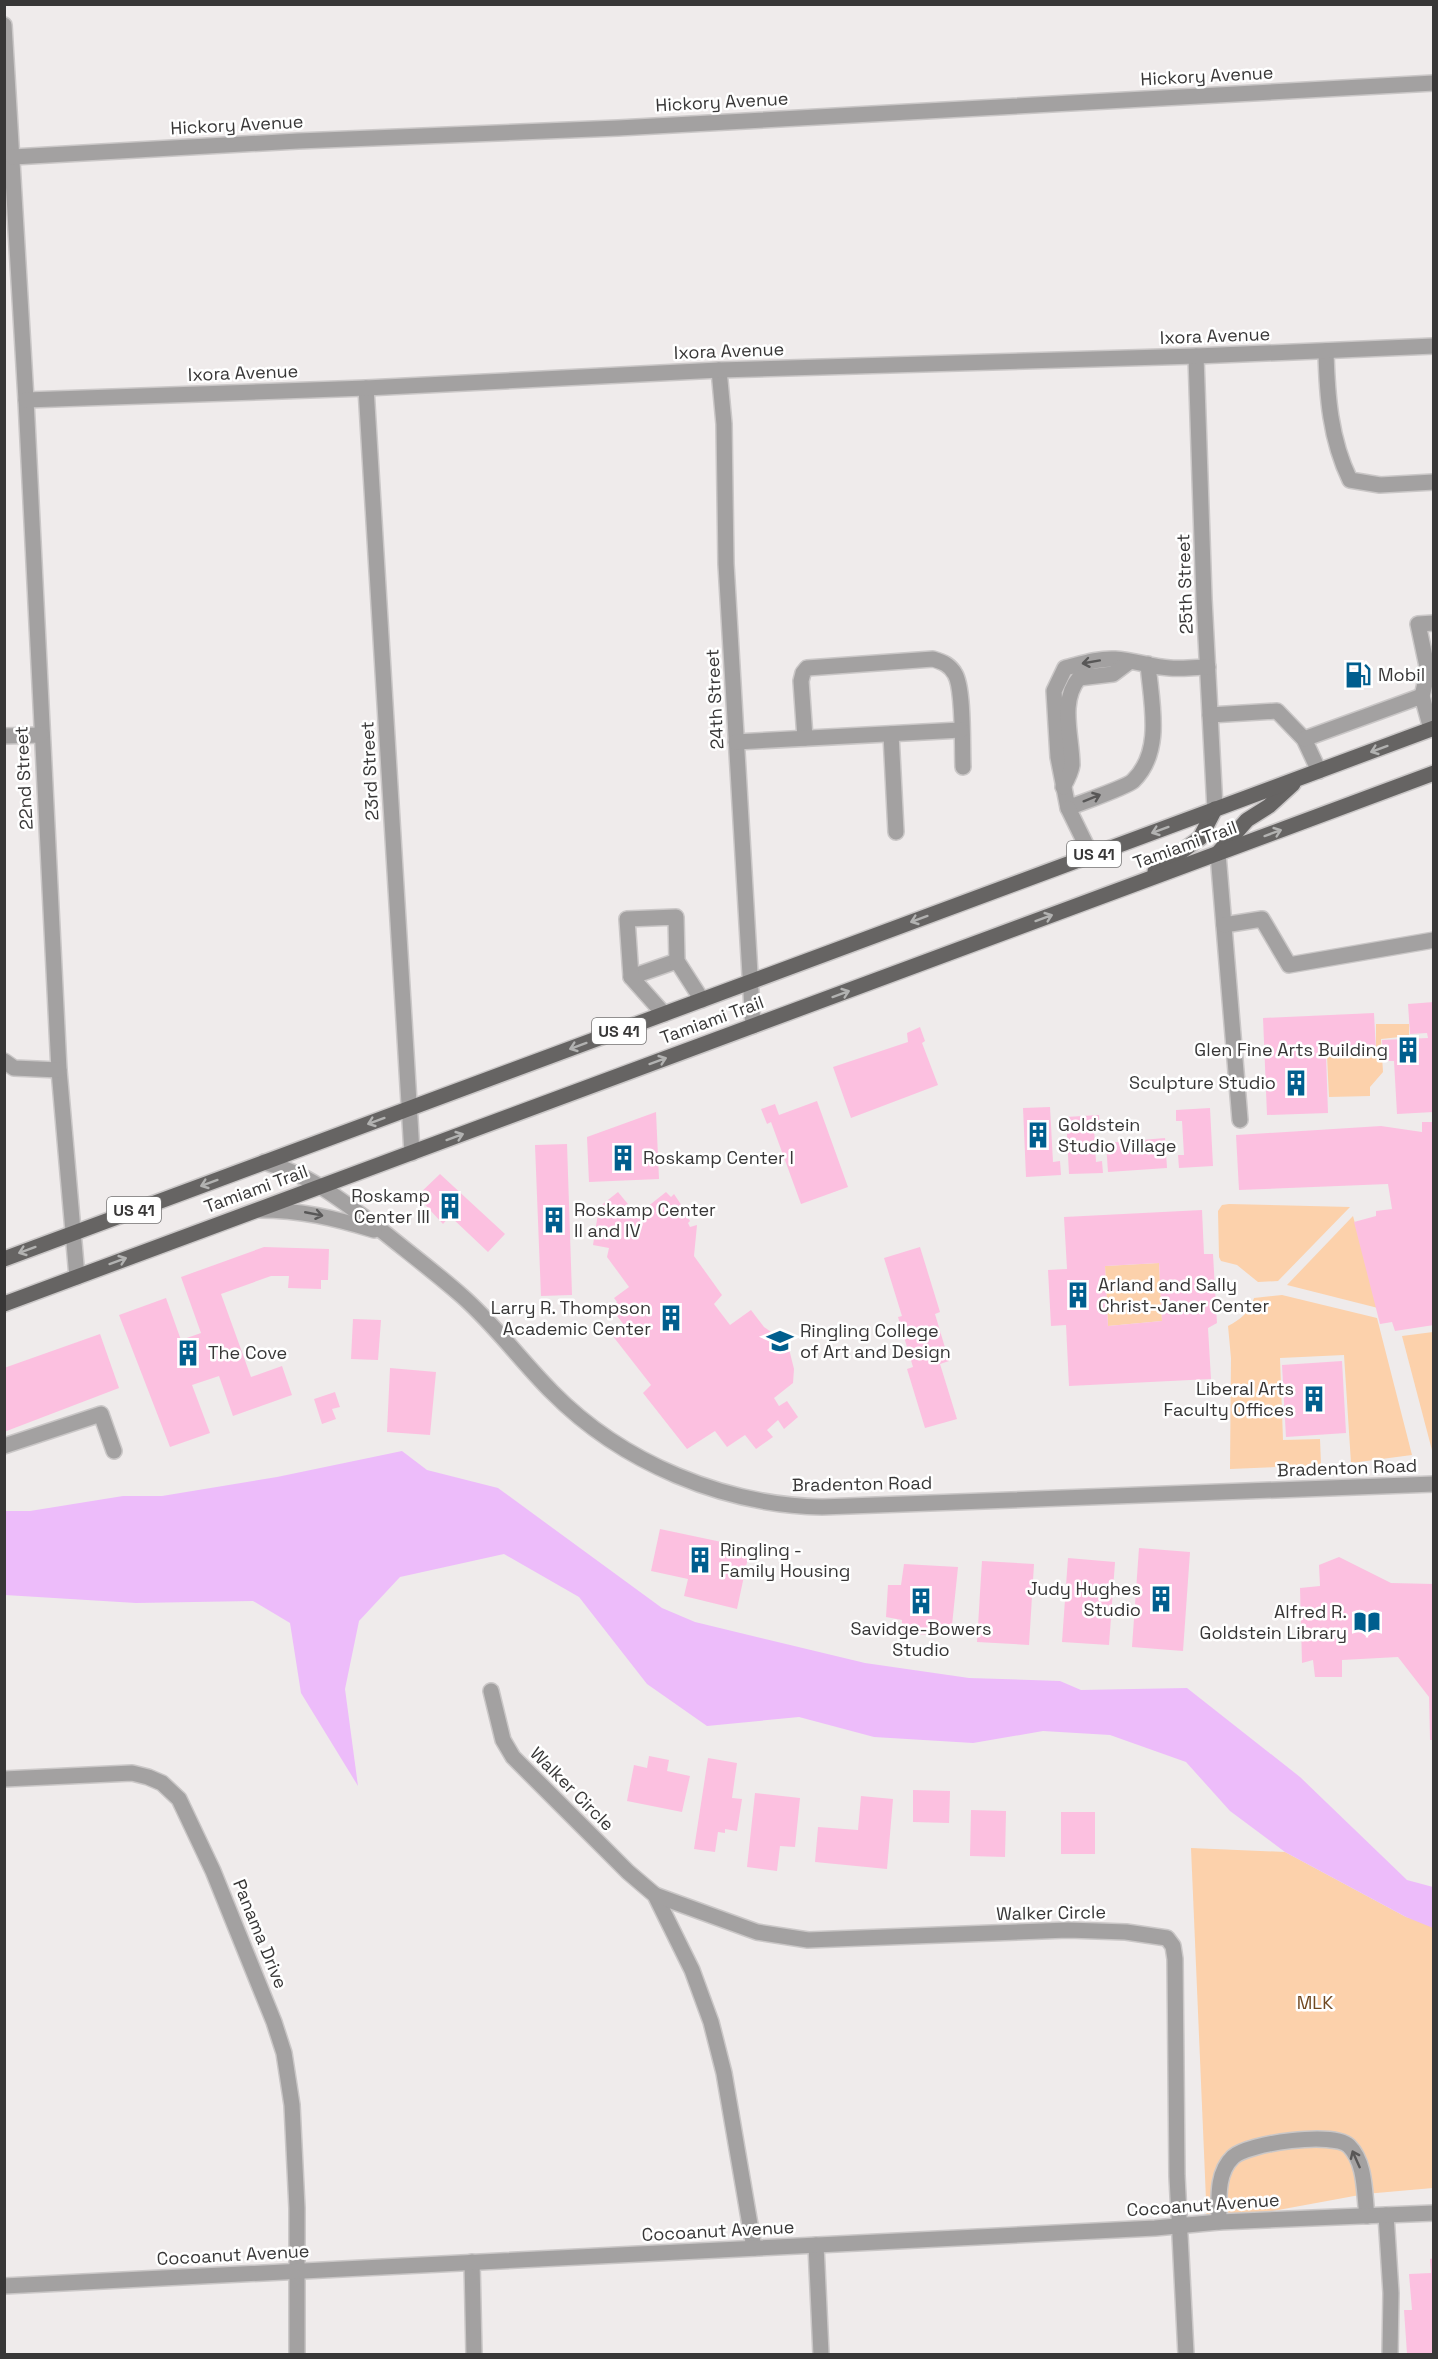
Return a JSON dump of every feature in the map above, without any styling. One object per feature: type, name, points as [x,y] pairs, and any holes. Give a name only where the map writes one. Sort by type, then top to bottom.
[{"type":"main road","name":"Tamiami Trail","points":[[4,1258],[1432,729]]},
{"type":"main road","name":"Tamiami Trail","points":[[4,1304],[1434,773]]},
{"type":"main road","points":[[1218,854],[1247,820],[1269,806],[1299,778]]},
{"type":"main road","points":[[1140,882],[1200,838],[1215,809]]},
{"type":"street","name":"22nd Street","points":[[4,25],[26,400],[59,1070],[77,1277]]},
{"type":"street","name":"Hickory Avenue","points":[[13,157],[298,141],[630,127],[1434,83]]},
{"type":"street","name":"Ixora Avenue","points":[[26,400],[366,388],[719,370],[1196,356],[1434,346]]},
{"type":"street","points":[[1326,351],[1327,393],[1334,437],[1350,480],[1380,485],[1434,482]]},
{"type":"street","name":"25th Street","points":[[1196,356],[1215,809]]},
{"type":"street","name":"24th Street","points":[[719,370],[724,424],[726,564],[753,1026]]},
{"type":"street","name":"23rd Street","points":[[366,388],[412,1153]]},
{"type":"street","points":[[1432,729],[1422,696],[1428,671],[1418,624],[1434,623]]},
{"type":"street","points":[[1091,855],[1068,808],[1058,757],[1054,691],[1065,668],[1087,662],[1116,659],[1170,668],[1208,667]]},
{"type":"street","points":[[805,738],[801,681],[807,668],[922,660],[943,662],[955,674],[959,682],[963,767]]},
{"type":"street","points":[[1068,808],[1132,782],[1147,759],[1155,738],[1148,664]]},
{"type":"street","points":[[1304,739],[1422,696]]},
{"type":"street","points":[[1210,716],[1277,711],[1304,739],[1319,771]]},
{"type":"street","points":[[736,742],[961,730]]},
{"type":"street","points":[[891,734],[896,832]]},
{"type":"street","points":[[4,736],[41,735]]},
{"type":"street","points":[[1218,854],[1240,1120]]},
{"type":"street","points":[[664,1014],[631,977],[627,918],[676,917],[677,961],[702,1000]]},
{"type":"street","points":[[1224,925],[1262,919],[1289,965],[1434,940]]},
{"type":"street","points":[[631,977],[677,961]]},
{"type":"street","points":[[4,1061],[14,1068],[59,1070]]},
{"type":"street","name":"Bradenton Road","points":[[264,1162],[291,1170],[321,1185],[463,1296],[553,1394],[586,1422],[624,1448],[660,1468],[695,1483],[735,1495],[772,1503],[822,1508],[1434,1484]]},
{"type":"street","name":"Bradenton Road","points":[[256,1210],[295,1210],[338,1219],[385,1234]]},
{"type":"street","points":[[4,1446],[101,1414],[114,1451]]},
{"type":"street","name":"Walker Circle","points":[[491,1691],[503,1740],[513,1757],[628,1872],[655,1895],[757,1932],[808,1940],[1068,1930],[1126,1932],[1167,1938],[1173,1946],[1175,1959],[1177,2176],[1180,2224]]},
{"type":"street","name":"Panama Drive","points":[[4,1779],[132,1773],[162,1783],[179,1799],[217,1882],[274,2022],[284,2053],[292,2105],[297,2208],[297,2271]]},
{"type":"street","name":"Walker Circle","points":[[655,1895],[692,1970],[711,2022],[724,2073],[754,2248]]},
{"type":"street","points":[[1219,2222],[1222,2171],[1234,2156],[1251,2148],[1293,2140],[1334,2140],[1347,2144],[1357,2156],[1367,2216]]},
{"type":"street","name":"Cocoanut Avenue","points":[[4,2286],[1155,2228],[1219,2222],[1434,2213]]},
{"type":"street","points":[[1386,2215],[1391,2293],[1390,2355]]},
{"type":"street","points":[[1180,2224],[1186,2355]]},
{"type":"street","points":[[816,2245],[821,2355]]},
{"type":"street","points":[[472,2262],[474,2355]]},
{"type":"street","points":[[297,2271],[297,2355]]},
{"type":"green space","points":[[1376,1024],[1409,1024],[1409,1036],[1381,1039],[1383,1072],[1370,1087],[1370,1096],[1329,1097],[1327,1056],[1376,1054]]},
{"type":"green space","points":[[1222,1205],[1350,1207],[1278,1281],[1258,1282],[1237,1265],[1221,1261],[1219,1257],[1218,1211]]},
{"type":"green space","points":[[1353,1216],[1378,1308],[1287,1285]]},
{"type":"green space","points":[[1159,1263],[1162,1321],[1108,1326],[1105,1266]]},
{"type":"green space","points":[[1282,1295],[1377,1318],[1412,1455],[1351,1463],[1344,1355],[1280,1358],[1283,1440],[1320,1439],[1321,1465],[1230,1469],[1231,1358],[1228,1326],[1244,1315],[1254,1298]]},
{"type":"green space","points":[[1434,1332],[1433,1454],[1402,1336]]},
{"type":"green space","name":"MLK","points":[[1191,1848],[1285,1852],[1406,1917],[1433,1924],[1433,2188],[1365,2194],[1207,2223]]},
{"type":"shaded area","points":[[402,1451],[427,1470],[498,1488],[662,1608],[695,1622],[865,1663],[969,1678],[1060,1681],[1081,1690],[1187,1688],[1300,1777],[1407,1880],[1433,1887],[1433,1928],[1406,1917],[1285,1852],[1230,1811],[1186,1762],[1110,1735],[1043,1731],[973,1743],[874,1737],[799,1717],[707,1726],[647,1684],[579,1597],[504,1554],[400,1577],[359,1621],[345,1689],[358,1786],[301,1693],[290,1623],[253,1601],[136,1603],[5,1595],[5,1511],[30,1511],[123,1496],[162,1496],[277,1477]]},
{"type":"building","name":"Glen Fine Arts Building","points":[[1434,1002],[1434,1112],[1397,1114],[1394,1061],[1383,1061],[1382,1040],[1428,1038],[1427,1033],[1410,1034],[1408,1004]]},
{"type":"building","name":"Sculpture Studio","points":[[1374,1013],[1376,1052],[1326,1054],[1328,1113],[1267,1115],[1263,1018]]},
{"type":"building","points":[[920,1027],[925,1041],[922,1043],[938,1085],[851,1118],[833,1067],[908,1042],[907,1033]]},
{"type":"building","points":[[817,1101],[848,1187],[801,1204],[771,1122],[767,1124],[761,1109],[775,1104],[779,1115]]},
{"type":"building","name":"Goldstein Studio Village","points":[[1050,1107],[1053,1162],[1060,1161],[1061,1175],[1026,1177],[1023,1108]]},
{"type":"building","name":"Goldstein Studio Village","points":[[1210,1108],[1213,1166],[1179,1168],[1178,1155],[1184,1155],[1182,1121],[1176,1121],[1176,1110]]},
{"type":"building","name":"Roskamp Center I","points":[[656,1112],[659,1179],[589,1182],[587,1137]]},
{"type":"building","name":"Goldstein Studio Village","points":[[1099,1115],[1100,1128],[1094,1128],[1096,1162],[1102,1161],[1103,1173],[1069,1174],[1066,1117]]},
{"type":"building","points":[[1422,1122],[1434,1122],[1434,1187],[1432,1187],[1434,1190],[1434,1325],[1395,1331],[1392,1322],[1380,1324],[1354,1222],[1376,1216],[1376,1211],[1392,1209],[1388,1184],[1239,1190],[1236,1135],[1381,1126],[1422,1132]]},
{"type":"building","name":"Goldstein Studio Village","points":[[1165,1138],[1167,1168],[1108,1172],[1106,1143]]},
{"type":"building","name":"Roskamp Center II and IV","points":[[567,1144],[572,1295],[541,1296],[535,1145]]},
{"type":"building","name":"Roskamp Center III","points":[[440,1174],[505,1234],[488,1252],[450,1216],[443,1224],[417,1196]]},
{"type":"building","name":"Larry R. Thompson Academic Center","points":[[618,1192],[637,1215],[666,1192],[671,1197],[674,1194],[690,1221],[688,1223],[690,1227],[697,1225],[694,1256],[722,1295],[714,1304],[730,1325],[751,1310],[764,1327],[780,1338],[789,1349],[794,1369],[793,1383],[774,1398],[779,1406],[787,1401],[798,1417],[784,1429],[778,1420],[767,1430],[773,1437],[756,1449],[745,1435],[727,1447],[715,1431],[687,1449],[643,1393],[651,1385],[612,1335],[624,1325],[611,1308],[617,1302],[614,1298],[629,1287],[607,1257],[609,1248],[593,1245],[599,1207]]},
{"type":"building","name":"Arland and Sally Christ-Janer Center","points":[[1202,1210],[1204,1254],[1213,1254],[1217,1323],[1208,1328],[1211,1379],[1069,1386],[1066,1325],[1051,1326],[1048,1270],[1067,1269],[1064,1217]],"holes":[[[1159,1263],[1162,1321],[1108,1326],[1105,1266]]]},
{"type":"building","name":"The Cove","points":[[264,1247],[329,1249],[328,1280],[321,1280],[321,1289],[288,1288],[289,1276],[271,1276],[221,1294],[251,1377],[282,1366],[292,1395],[233,1416],[219,1376],[192,1385],[210,1433],[170,1447],[119,1315],[166,1298],[181,1340],[201,1333],[181,1277]]},
{"type":"building","points":[[920,1247],[940,1312],[935,1314],[949,1361],[940,1364],[957,1419],[925,1428],[907,1369],[913,1367],[898,1317],[902,1316],[884,1258]]},
{"type":"building","points":[[353,1319],[381,1320],[378,1360],[351,1359]]},
{"type":"building","points":[[100,1334],[119,1388],[4,1432],[4,1368]]},
{"type":"building","name":"Liberal Arts Faculty Offices","points":[[1342,1361],[1346,1433],[1286,1437],[1282,1365]]},
{"type":"building","points":[[390,1368],[436,1372],[430,1435],[387,1432]]},
{"type":"building","points":[[335,1392],[340,1407],[332,1409],[336,1419],[322,1424],[314,1399]]},
{"type":"building","name":"Ringling - Family Housing","points":[[660,1529],[750,1548],[737,1609],[684,1596],[688,1579],[651,1571]]},
{"type":"building","name":"Judy Hughes Studio","points":[[1139,1548],[1190,1552],[1183,1651],[1132,1647]]},
{"type":"building","name":"Alfred R. Goldstein Library","points":[[1339,1557],[1391,1583],[1434,1584],[1434,1740],[1430,1740],[1429,1697],[1398,1657],[1342,1660],[1342,1677],[1315,1677],[1313,1660],[1302,1663],[1300,1588],[1320,1586],[1319,1565]]},
{"type":"building","points":[[1068,1558],[1115,1562],[1109,1645],[1062,1642]]},
{"type":"building","points":[[982,1561],[1034,1564],[1029,1645],[977,1642]]},
{"type":"building","name":"Savidge-Bowers Studio","points":[[904,1564],[958,1567],[951,1635],[901,1634],[902,1620],[886,1617],[888,1585],[901,1585]]},
{"type":"building","points":[[649,1756],[669,1760],[667,1771],[690,1776],[682,1812],[627,1801],[634,1765],[647,1768]]},
{"type":"building","points":[[708,1758],[737,1763],[732,1798],[742,1799],[737,1831],[725,1829],[725,1833],[718,1832],[715,1852],[694,1849]]},
{"type":"building","points":[[913,1790],[950,1791],[949,1823],[913,1822]]},
{"type":"building","points":[[755,1793],[800,1798],[795,1847],[780,1846],[777,1871],[747,1867]]},
{"type":"building","points":[[861,1796],[893,1799],[887,1869],[815,1862],[818,1827],[858,1830]]},
{"type":"building","points":[[971,1810],[1006,1811],[1005,1857],[970,1856]]},
{"type":"building","points":[[1061,1812],[1095,1812],[1095,1854],[1061,1854]]},
{"type":"building","points":[[1434,2258],[1434,2354],[1407,2354],[1404,2310],[1412,2310],[1409,2274],[1431,2273],[1430,2259]]},
{"type":"place","name":"Mobil","points":[[1358,675]]},
{"type":"place","name":"Glen Fine Arts Building","points":[[1408,1050]]},
{"type":"place","name":"Sculpture Studio","points":[[1296,1083]]},
{"type":"place","name":"Goldstein Studio Village","points":[[1038,1135]]},
{"type":"place","name":"Roskamp Center I","points":[[623,1158]]},
{"type":"place","name":"Roskamp Center III","points":[[450,1206]]},
{"type":"place","name":"Roskamp Center II and IV","points":[[554,1220]]},
{"type":"place","name":"Arland and Sally Christ-Janer Center","points":[[1078,1295]]},
{"type":"place","name":"Larry R. Thompson Academic Center","points":[[671,1318]]},
{"type":"place","name":"Ringling College of Art and Design","points":[[780,1341]]},
{"type":"place","name":"The Cove","points":[[188,1353]]},
{"type":"place","name":"Liberal Arts Faculty Offices","points":[[1314,1399]]},
{"type":"place","name":"Ringling - Family Housing","points":[[700,1560]]},
{"type":"place","name":"Judy Hughes Studio","points":[[1161,1599]]},
{"type":"place","name":"Savidge-Bowers Studio","points":[[921,1601]]},
{"type":"place","name":"Alfred R. Goldstein Library","points":[[1367,1622]]}]
